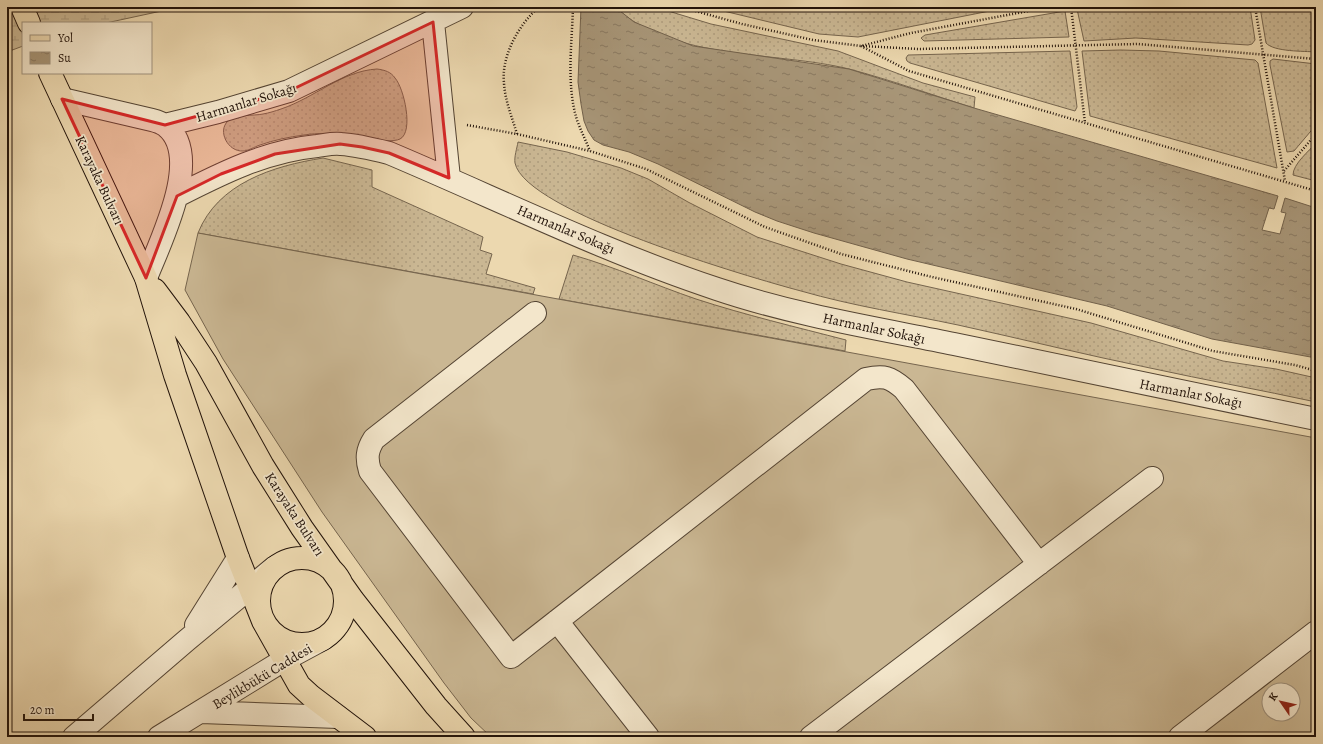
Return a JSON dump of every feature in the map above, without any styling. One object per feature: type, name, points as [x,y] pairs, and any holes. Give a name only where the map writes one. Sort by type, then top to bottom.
[{"type":"main road","points":[[22,7],[29,22]]},
{"type":"main road","name":"Karayaka Bulvarı","points":[[56,85],[146,278],[175,375],[238,558],[263,621],[299,685],[311,696],[365,737]]},
{"type":"main road","name":"Karayaka Bulvarı","points":[[146,278],[187,334],[206,363],[267,472],[302,528],[436,706],[464,737]]},
{"type":"main road","points":[[295,558],[309,559],[322,563],[338,577],[345,598],[344,612],[338,625],[323,639],[311,644],[288,642],[277,636],[263,621],[259,608],[260,591],[268,574],[275,567],[295,558]]},
{"type":"street","name":"Harmanlar Sokağı","points":[[165,125],[218,112],[289,91],[462,7]]},
{"type":"street","points":[[433,22],[449,178]]},
{"type":"street","points":[[56,85],[165,125],[173,134],[180,152],[181,175],[177,196],[146,278]]},
{"type":"street","name":"Harmanlar Sokağı","points":[[177,196],[221,174],[269,156],[300,148],[340,144],[389,153],[638,260],[718,289],[787,309],[848,323],[1215,397],[1316,419]]},
{"type":"street","points":[[535,313],[374,439],[368,449],[367,460],[370,471],[511,657],[866,380],[879,376],[893,379],[904,389],[1040,564]]},
{"type":"street","points":[[817,736],[1152,478]]},
{"type":"street","points":[[187,640],[238,558]]},
{"type":"street","points":[[74,737],[275,567]]},
{"type":"street","points":[[557,621],[648,737]]},
{"type":"street","points":[[1180,737],[1316,632]]},
{"type":"street","name":"Beylikbükü Caddesi","points":[[160,737],[284,660],[323,639]]},
{"type":"street","name":"Beylikbükü Caddesi","points":[[201,712],[338,716]]},
{"type":"path","points":[[517,134],[506,99],[504,82],[505,69],[510,50],[518,32],[531,14],[539,7]]},
{"type":"path","points":[[573,7],[571,77],[573,94],[577,119],[590,151]]},
{"type":"path","points":[[681,7],[742,24],[813,40],[861,46],[918,49],[1138,44],[1263,53],[1316,59]]},
{"type":"path","points":[[861,46],[911,33],[1050,7]]},
{"type":"path","points":[[1071,7],[1085,122]]},
{"type":"path","points":[[1255,7],[1285,181]]},
{"type":"path","points":[[861,46],[909,71],[1316,191]]},
{"type":"path","points":[[443,121],[517,134],[590,151],[646,169],[765,227],[841,254],[939,279],[1076,310],[1212,351],[1295,365],[1316,371]]},
{"type":"path","points":[[1284,172],[1316,134]]},
{"type":"highlighted area","points":[[433,22],[449,178],[389,153],[362,147],[340,144],[275,154],[221,174],[177,196],[146,278],[62,99],[165,125],[289,91]]},
{"type":"green space","points":[[7,7],[180,7],[111,22],[22,22],[22,46],[7,52]]},
{"type":"green space","points":[[615,7],[655,7],[711,24],[838,51],[923,83],[975,97],[974,108],[849,69],[820,63],[726,52],[695,46],[666,37],[639,24]]},
{"type":"green space","points":[[707,7],[1010,7],[858,37],[819,34]]},
{"type":"green space","points":[[1079,7],[1250,7],[1255,40],[1252,44],[1248,45],[1136,38],[1084,41],[1077,9]]},
{"type":"green space","points":[[1260,7],[1316,7],[1316,52],[1282,50],[1266,43]]},
{"type":"green space","points":[[1065,11],[1069,37],[924,41],[921,38],[925,35]]},
{"type":"green space","points":[[1070,51],[1077,107],[1075,111],[910,63],[906,58],[908,55]]},
{"type":"green space","points":[[1082,51],[1159,51],[1255,60],[1258,63],[1277,168],[1090,116]]},
{"type":"green space","points":[[1273,59],[1316,64],[1316,125],[1294,151],[1287,152],[1270,65],[1270,61]]},
{"type":"green space","points":[[377,69],[392,74],[402,91],[407,119],[404,135],[400,139],[385,141],[332,134],[314,134],[276,140],[243,151],[233,148],[226,140],[224,135],[225,125],[228,121],[235,117],[265,114],[281,109],[352,75]]},
{"type":"green space","points":[[518,142],[567,152],[621,168],[648,179],[688,202],[757,237],[841,264],[907,282],[1091,323],[1223,361],[1276,369],[1316,378],[1316,402],[1126,363],[958,325],[840,301],[775,284],[692,258],[597,222],[557,202],[528,182],[515,163]]},
{"type":"green space","points":[[1316,143],[1316,181],[1293,175],[1298,162]]},
{"type":"green space","points":[[323,158],[372,170],[372,187],[483,237],[480,250],[492,254],[486,274],[535,288],[533,294],[198,233],[207,216],[219,201],[233,189],[267,172],[304,161]]},
{"type":"green space","points":[[198,233],[1316,438],[1316,737],[491,737],[471,718],[444,683],[322,512],[223,359],[185,290]]},
{"type":"green space","points":[[573,255],[714,305],[846,340],[845,351],[559,299]]},
{"type":"water","points":[[581,7],[615,7],[634,22],[693,46],[849,69],[974,108],[1278,196],[1274,209],[1269,208],[1262,230],[1280,234],[1286,213],[1281,212],[1285,198],[1316,208],[1316,358],[1212,339],[1107,306],[907,259],[814,233],[755,212],[658,164],[629,152],[603,145],[594,140],[588,131],[584,121],[581,104],[578,82]]}]
